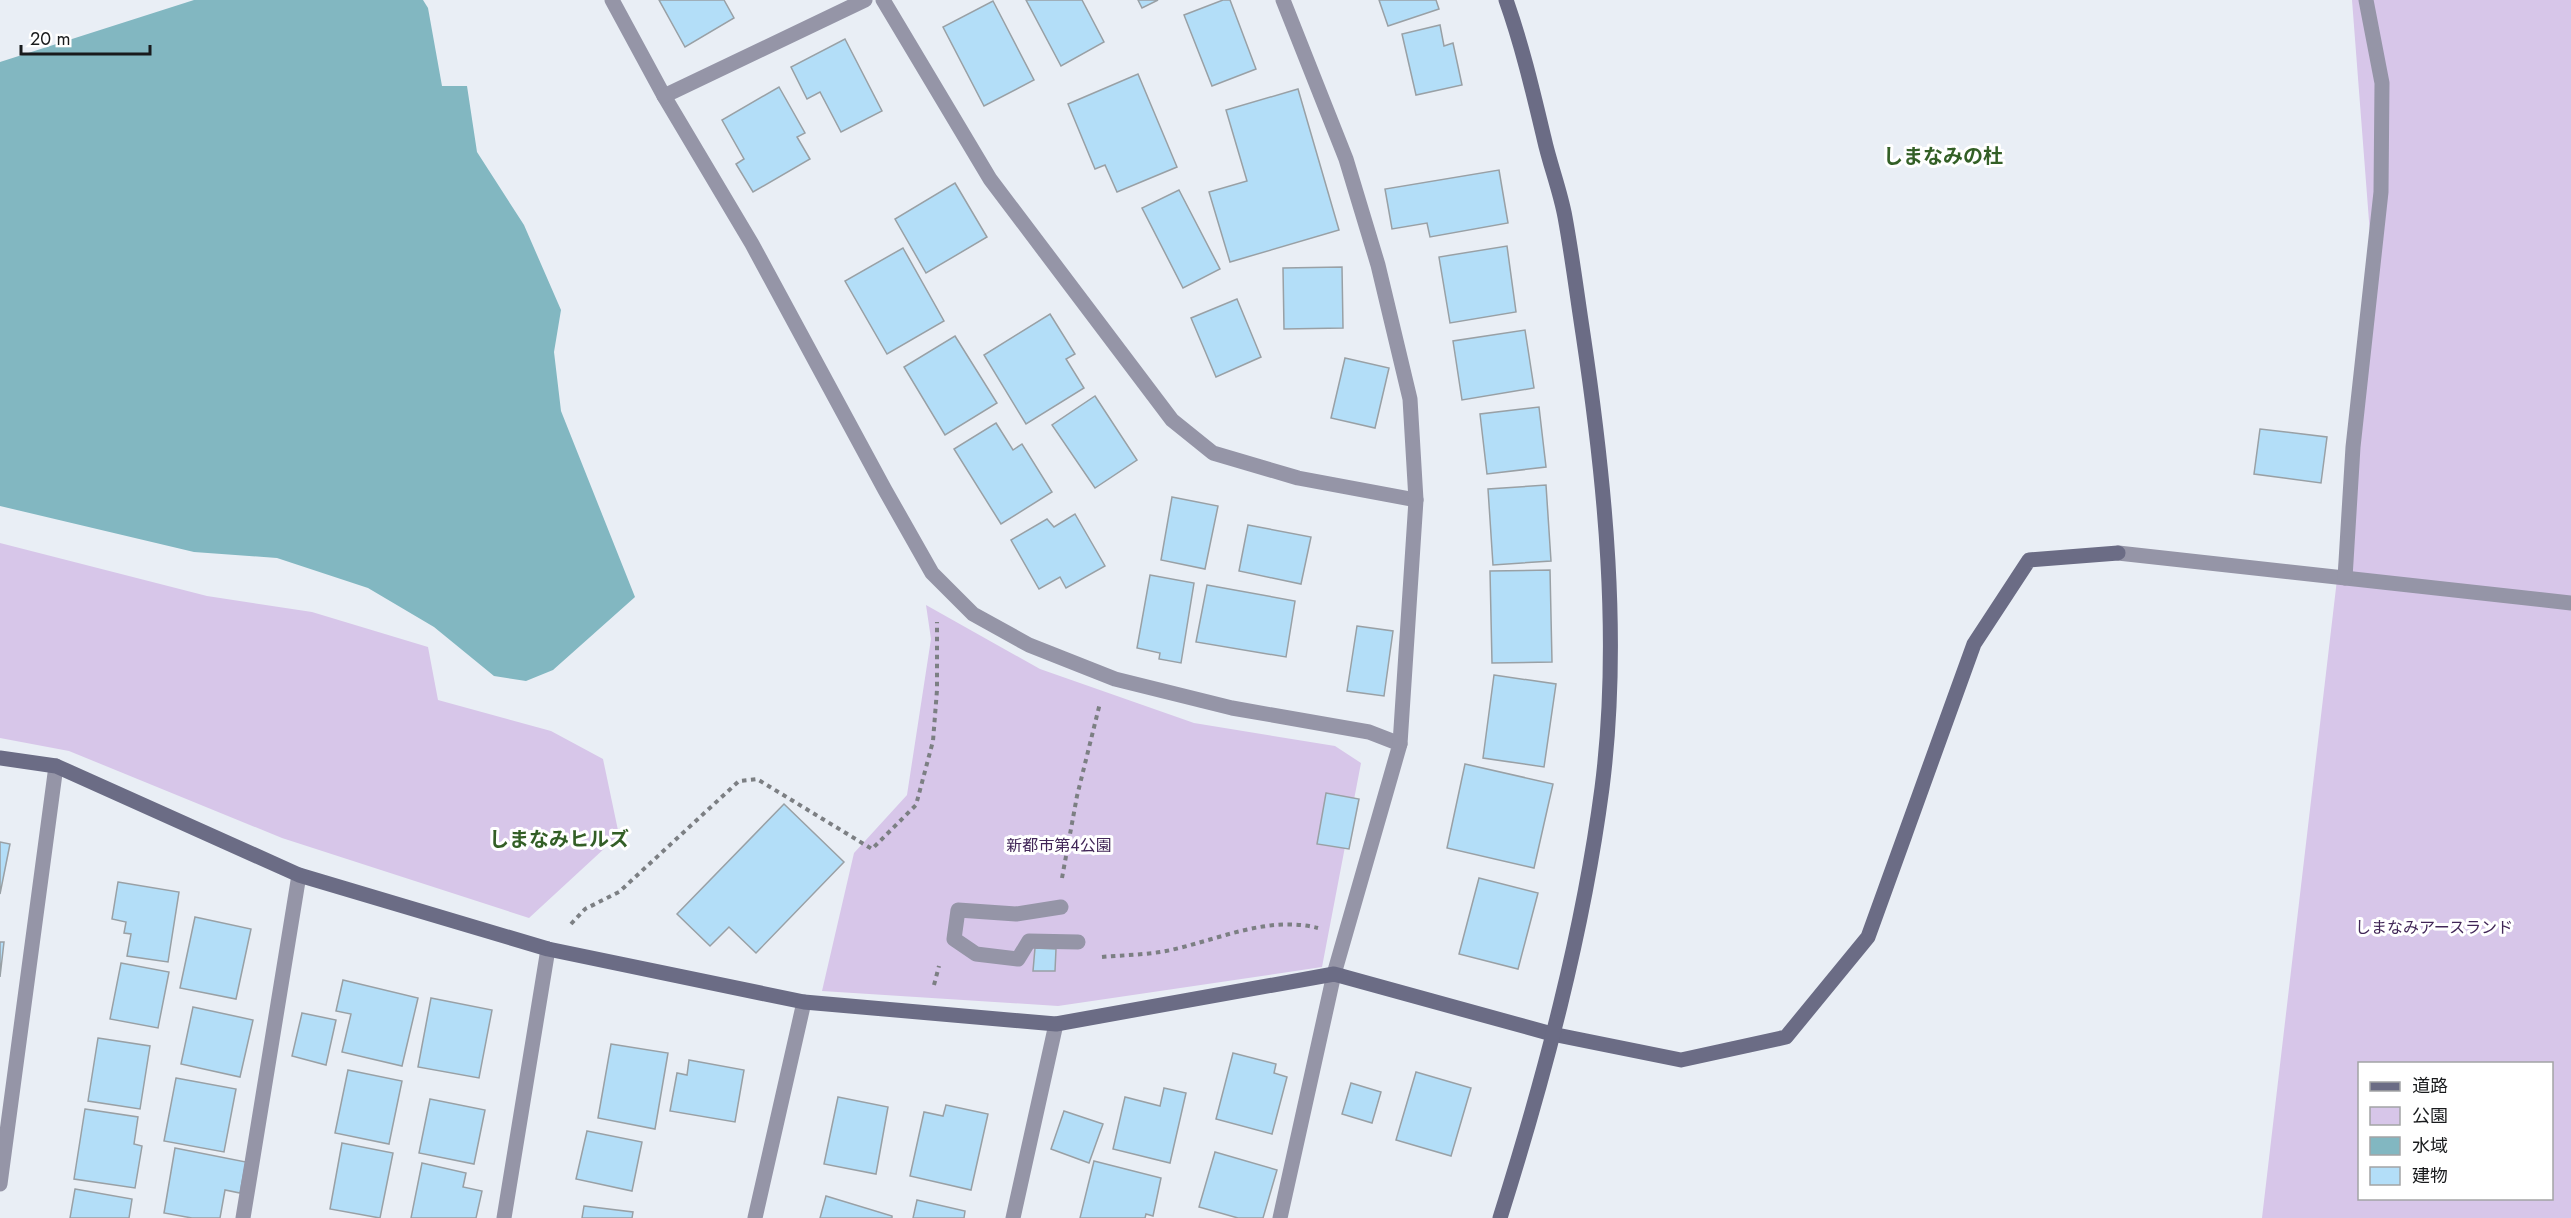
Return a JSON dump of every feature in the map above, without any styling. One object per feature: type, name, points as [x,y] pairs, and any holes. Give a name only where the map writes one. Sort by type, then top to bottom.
[{"type":"street","points":[[612,0],[664,96],[752,244],[885,490],[938,579],[973,615],[1029,645],[1106,676],[1232,708],[1369,732],[1400,744]]},
{"type":"street","points":[[664,96],[865,0]]},
{"type":"street","points":[[883,0],[990,179],[1172,420],[1213,453],[1298,478],[1416,500]]},
{"type":"street","points":[[1280,1218],[1334,974],[1400,744],[1416,500],[1410,399],[1378,265],[1346,159],[1283,0]]},
{"type":"street","points":[[1500,1218],[1552,1034],[1586,891],[1602,786],[1608,710],[1610,606],[1605,503],[1589,375],[1564,215],[1529,73],[1506,0]]},
{"type":"street","points":[[2345,578],[2353,447],[2382,192],[2382,83],[2366,0]]},
{"type":"street","points":[[0,758],[56,766],[299,876],[548,949],[804,1002],[1056,1024],[1334,974],[1552,1034],[1681,1060],[1786,1037],[1868,937],[1974,644],[2029,560],[2118,554],[2571,603]]},
{"type":"street","points":[[0,1184],[56,766]]},
{"type":"street","points":[[243,1218],[299,876]]},
{"type":"street","points":[[1061,907],[1016,914],[958,910],[954,939],[976,954],[1018,959],[1029,941],[1078,942]]},
{"type":"street","points":[[504,1218],[548,949]]},
{"type":"street","points":[[754,1218],[804,1002]]},
{"type":"street","points":[[1013,1218],[1056,1024]]},
{"type":"path","points":[[548,949],[585,909],[619,892],[739,781],[757,779],[872,849],[916,805],[933,741],[937,690],[938,579]]},
{"type":"path","points":[[1061,907],[1059,894],[1077,796],[1106,676]]},
{"type":"path","points":[[1078,942],[1097,958],[1165,951],[1247,928],[1300,923],[1345,935]]},
{"type":"path","points":[[926,1013],[941,959],[954,939]]},
{"type":"green space","name":"しまなみアースランド","points":[[2352,0],[2571,0],[2571,1218],[2262,1218],[2373,273]]},
{"type":"green space","points":[[0,543],[207,596],[312,612],[428,647],[438,700],[551,731],[603,759],[619,835],[529,918],[282,838],[69,751],[0,738]]},
{"type":"green space","name":"新都市第4公園","points":[[926,605],[1040,669],[1194,723],[1335,746],[1361,763],[1322,967],[1058,1006],[822,991],[854,853],[907,795],[931,639]]},
{"type":"water","points":[[194,0],[423,0],[428,8],[442,86],[467,86],[477,152],[524,225],[561,310],[554,352],[561,411],[635,597],[553,670],[526,681],[494,676],[434,627],[368,588],[277,558],[194,552],[0,506],[0,62]]},
{"type":"building","points":[[659,0],[724,0],[734,18],[685,47]]},
{"type":"building","points":[[1026,0],[1082,0],[1104,42],[1061,66]]},
{"type":"building","points":[[1138,0],[1158,0],[1142,8]]},
{"type":"building","points":[[1223,0],[1230,0],[1256,69],[1212,86],[1184,15]]},
{"type":"building","points":[[1379,0],[1436,0],[1439,9],[1388,26]]},
{"type":"building","points":[[993,1],[1034,80],[984,106],[943,27]]},
{"type":"building","points":[[1440,25],[1444,46],[1453,43],[1462,85],[1416,95],[1402,34]]},
{"type":"building","points":[[845,39],[882,111],[841,132],[820,92],[807,99],[791,67]]},
{"type":"building","points":[[1138,74],[1177,167],[1117,192],[1105,165],[1095,169],[1068,104]]},
{"type":"building","points":[[779,87],[805,133],[797,137],[810,159],[753,192],[736,164],[744,159],[722,120]]},
{"type":"building","points":[[1298,89],[1339,230],[1230,262],[1209,192],[1247,181],[1226,110]]},
{"type":"building","points":[[1499,170],[1508,223],[1430,237],[1427,223],[1392,229],[1385,189]]},
{"type":"building","points":[[955,183],[987,237],[926,273],[895,219]]},
{"type":"building","points":[[1179,190],[1220,269],[1183,288],[1142,208]]},
{"type":"building","points":[[1507,246],[1516,312],[1450,323],[1439,257]]},
{"type":"building","points":[[903,248],[944,321],[887,354],[845,281]]},
{"type":"building","points":[[1342,267],[1343,328],[1284,329],[1283,268]]},
{"type":"building","points":[[1237,299],[1261,357],[1216,377],[1191,318]]},
{"type":"building","points":[[1050,314],[1075,354],[1066,359],[1084,388],[1026,424],[984,355]]},
{"type":"building","points":[[1525,330],[1534,388],[1462,400],[1453,341]]},
{"type":"building","points":[[955,336],[997,403],[945,435],[904,367]]},
{"type":"building","points":[[1345,358],[1389,368],[1375,428],[1331,418]]},
{"type":"building","points":[[1095,396],[1137,460],[1095,488],[1052,425]]},
{"type":"building","points":[[1539,407],[1546,467],[1487,474],[1480,414]]},
{"type":"building","points":[[996,423],[1013,450],[1022,444],[1052,492],[1001,524],[954,449]]},
{"type":"building","points":[[2260,429],[2327,437],[2321,483],[2254,474]]},
{"type":"building","points":[[1546,485],[1551,561],[1493,565],[1488,489]]},
{"type":"building","points":[[1172,497],[1218,506],[1205,569],[1161,560]]},
{"type":"building","points":[[1075,514],[1105,566],[1066,588],[1060,577],[1039,589],[1011,540],[1047,519],[1054,527]]},
{"type":"building","points":[[1248,525],[1311,537],[1301,584],[1239,571]]},
{"type":"building","points":[[1550,570],[1552,662],[1492,663],[1490,571]]},
{"type":"building","points":[[1150,575],[1194,583],[1181,663],[1159,659],[1160,653],[1137,648]]},
{"type":"building","points":[[1207,585],[1295,601],[1286,657],[1196,642]]},
{"type":"building","points":[[1357,626],[1393,631],[1384,696],[1347,691]]},
{"type":"building","points":[[1494,675],[1556,684],[1544,767],[1483,758]]},
{"type":"building","points":[[1465,764],[1553,784],[1534,868],[1447,848]]},
{"type":"building","points":[[1326,793],[1359,799],[1349,849],[1317,844]]},
{"type":"building","points":[[784,804],[844,862],[756,953],[729,927],[710,946],[677,914]]},
{"type":"building","points":[[0,842],[10,844],[0,894]]},
{"type":"building","points":[[1479,878],[1538,893],[1518,969],[1459,954]]},
{"type":"building","points":[[118,882],[179,892],[168,962],[127,956],[131,934],[124,933],[126,922],[112,919]]},
{"type":"building","points":[[195,917],[251,929],[236,999],[180,988]]},
{"type":"building","points":[[0,942],[4,942],[0,977]]},
{"type":"building","points":[[1035,948],[1056,949],[1055,971],[1033,971]]},
{"type":"building","points":[[121,963],[169,972],[158,1028],[110,1019]]},
{"type":"building","points":[[343,980],[418,998],[402,1066],[342,1052],[351,1014],[336,1011]]},
{"type":"building","points":[[431,998],[492,1010],[479,1078],[418,1067]]},
{"type":"building","points":[[193,1007],[253,1020],[240,1077],[181,1064]]},
{"type":"building","points":[[302,1013],[336,1020],[326,1065],[292,1056]]},
{"type":"building","points":[[98,1038],[150,1046],[140,1109],[88,1101]]},
{"type":"building","points":[[611,1044],[668,1053],[655,1129],[598,1118]]},
{"type":"building","points":[[1233,1053],[1276,1064],[1274,1073],[1287,1077],[1272,1134],[1216,1119]]},
{"type":"building","points":[[689,1060],[744,1070],[735,1122],[670,1111],[677,1073],[687,1075]]},
{"type":"building","points":[[348,1070],[402,1081],[389,1144],[335,1133]]},
{"type":"building","points":[[1416,1072],[1471,1088],[1451,1156],[1396,1140]]},
{"type":"building","points":[[176,1078],[236,1089],[224,1152],[164,1141]]},
{"type":"building","points":[[1351,1083],[1381,1092],[1372,1123],[1342,1114]]},
{"type":"building","points":[[1164,1088],[1186,1093],[1170,1163],[1113,1149],[1125,1097],[1160,1106]]},
{"type":"building","points":[[838,1097],[888,1107],[876,1174],[824,1164]]},
{"type":"building","points":[[430,1099],[485,1110],[474,1164],[419,1153]]},
{"type":"building","points":[[946,1105],[988,1114],[971,1190],[910,1176],[924,1112],[943,1116]]},
{"type":"building","points":[[85,1109],[138,1117],[134,1144],[142,1146],[135,1188],[74,1179]]},
{"type":"building","points":[[1064,1111],[1103,1124],[1089,1163],[1051,1149]]},
{"type":"building","points":[[587,1131],[642,1142],[632,1191],[576,1179]]},
{"type":"building","points":[[342,1143],[393,1153],[380,1218],[330,1209]]},
{"type":"building","points":[[175,1148],[246,1162],[240,1193],[225,1190],[220,1218],[192,1218],[164,1213]]},
{"type":"building","points":[[1215,1152],[1277,1170],[1263,1218],[1238,1218],[1199,1207]]},
{"type":"building","points":[[1094,1161],[1161,1178],[1153,1216],[1146,1214],[1145,1218],[1080,1218]]},
{"type":"building","points":[[422,1163],[466,1173],[463,1187],[482,1191],[476,1218],[411,1218]]},
{"type":"building","points":[[75,1189],[132,1199],[129,1218],[70,1218]]},
{"type":"building","points":[[826,1196],[892,1216],[892,1218],[820,1218]]},
{"type":"building","points":[[917,1200],[965,1211],[964,1218],[913,1218]]},
{"type":"building","points":[[584,1206],[633,1212],[632,1218],[582,1218]]},
{"type":"district","name":"しまなみの杜","points":[[1943,156]]},
{"type":"district","name":"しまなみヒルズ","points":[[559,839]]}]
